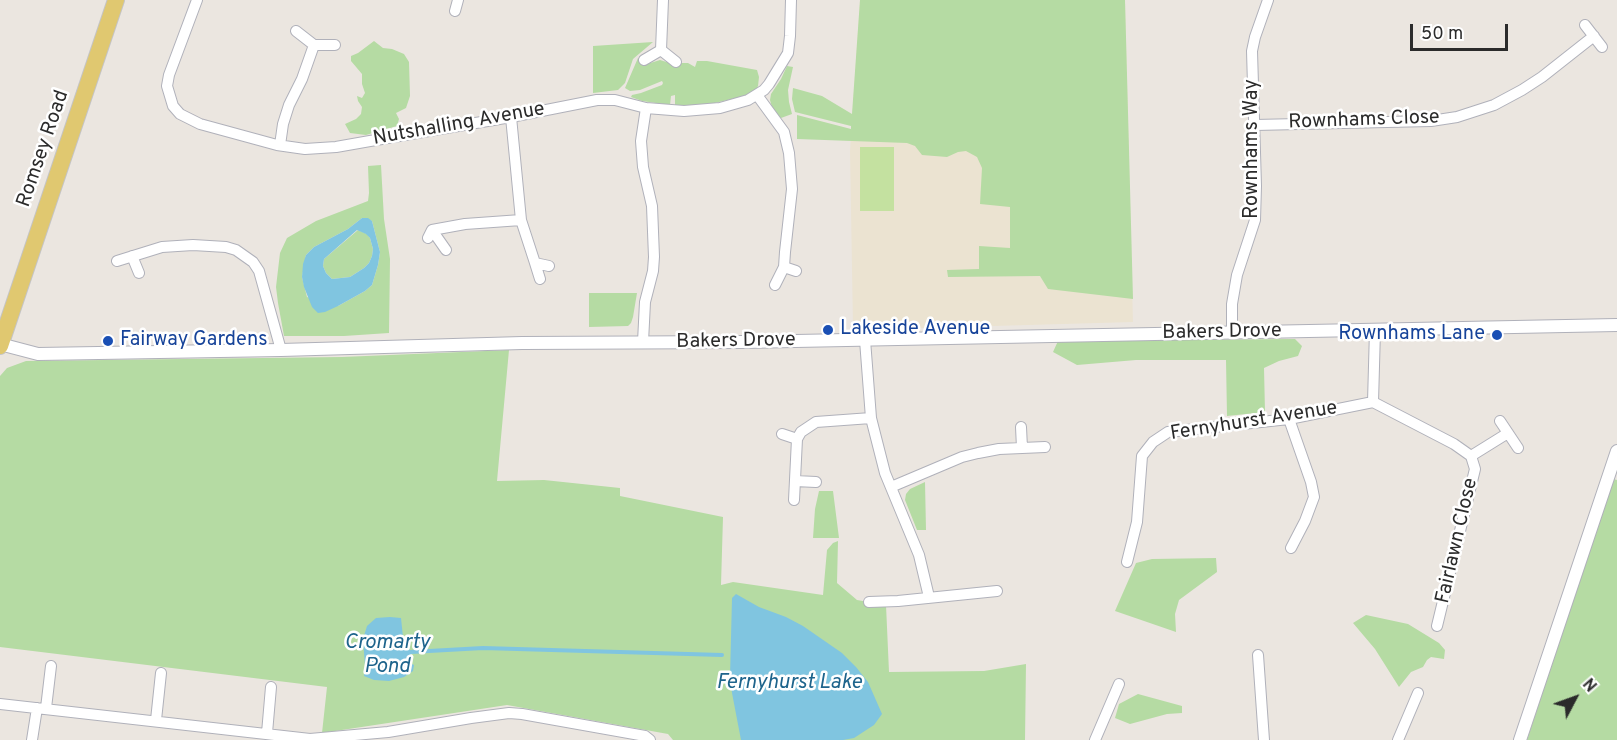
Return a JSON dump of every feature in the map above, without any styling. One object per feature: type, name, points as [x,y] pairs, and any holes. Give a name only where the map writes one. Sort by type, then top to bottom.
[{"type":"main road","name":"Romsey Road","points":[[0,345],[116,0]]},
{"type":"street","name":"Nutshalling Avenue","points":[[197,0],[169,75],[167,86],[173,106],[180,114],[200,124],[280,146],[305,149],[336,147],[597,100],[615,100],[646,108],[680,111],[720,108],[748,100],[770,84],[788,53],[791,0]]},
{"type":"street","points":[[661,50],[663,0]]},
{"type":"street","name":"Rownhams Way","points":[[1232,333],[1232,306],[1237,275],[1255,220],[1252,51],[1268,0]]},
{"type":"street","points":[[1585,25],[1602,47]]},
{"type":"street","points":[[296,31],[314,45],[335,45]]},
{"type":"street","name":"Rownhams Close","points":[[1255,125],[1431,121],[1461,116],[1501,101],[1522,90],[1594,36]]},
{"type":"street","points":[[280,146],[289,105],[302,79],[314,45]]},
{"type":"street","points":[[644,60],[661,50]]},
{"type":"street","points":[[661,50],[676,62]]},
{"type":"street","points":[[757,95],[784,132],[789,153],[792,189],[784,267],[775,285]]},
{"type":"street","points":[[643,342],[645,302],[653,272],[654,239],[652,207],[643,167],[641,141],[646,108]]},
{"type":"street","points":[[511,117],[521,220],[540,279]]},
{"type":"street","points":[[446,250],[430,234],[465,224],[521,220]]},
{"type":"street","points":[[117,261],[162,247],[193,245],[226,247],[236,250],[253,262],[259,271],[280,350]]},
{"type":"street","points":[[132,256],[140,273]]},
{"type":"street","points":[[535,262],[549,266]]},
{"type":"street","points":[[784,267],[796,271]]},
{"type":"street","name":"Bakers Drove","points":[[0,345],[38,354],[522,343],[865,340],[1617,325]]},
{"type":"street","points":[[1373,402],[1375,330]]},
{"type":"street","points":[[865,340],[870,418],[885,473],[920,555],[929,597]]},
{"type":"street","name":"Fernyhurst Avenue","points":[[1127,562],[1137,522],[1142,456],[1153,442],[1168,432],[1289,419],[1373,402]]},
{"type":"street","name":"Fairlawn Close","points":[[1373,402],[1454,444],[1471,456],[1475,469],[1437,626]]},
{"type":"street","points":[[794,500],[797,439],[807,427],[816,422],[870,418]]},
{"type":"street","points":[[1289,419],[1314,497],[1291,548]]},
{"type":"street","points":[[1500,421],[1518,448]]},
{"type":"street","points":[[1021,427],[1022,448]]},
{"type":"street","name":"Fairlawn Close","points":[[1471,456],[1508,433]]},
{"type":"street","points":[[782,434],[797,439]]},
{"type":"street","points":[[891,487],[962,458],[999,449],[1045,447]]},
{"type":"street","points":[[1520,740],[1617,451]]},
{"type":"street","points":[[795,481],[816,482]]},
{"type":"street","points":[[868,602],[997,591]]},
{"type":"street","points":[[1258,655],[1264,740]]},
{"type":"street","points":[[32,740],[51,666]]},
{"type":"street","points":[[156,720],[161,673]]},
{"type":"street","points":[[1095,740],[1119,684]]},
{"type":"street","points":[[267,733],[271,687]]},
{"type":"street","points":[[1398,740],[1418,693]]},
{"type":"street","points":[[0,704],[156,720],[246,736],[267,733],[310,739],[387,736],[509,713],[645,736],[650,740]]},
{"type":"shaded area","points":[[860,0],[1125,0],[1133,322],[853,330],[850,151]]},
{"type":"green space","points":[[860,0],[1125,0],[1133,299],[1048,289],[1040,276],[948,277],[947,270],[979,269],[979,246],[1010,248],[1010,207],[980,204],[982,168],[977,157],[966,151],[947,157],[922,155],[915,146],[907,143],[797,139],[797,115],[851,129],[851,126],[795,112],[792,99],[793,88],[822,96],[852,114]]},
{"type":"green space","points":[[374,41],[383,48],[404,54],[409,62],[410,96],[406,108],[396,113],[399,119],[397,126],[366,135],[350,133],[345,124],[361,114],[362,107],[357,96],[362,98],[365,93],[362,74],[351,61],[351,56]]},
{"type":"green space","points":[[653,42],[633,59],[625,83],[618,90],[593,93],[593,46]]},
{"type":"green space","points":[[638,58],[644,65],[660,60],[673,64],[688,63],[695,67],[697,61],[707,61],[757,70],[758,86],[754,93],[706,105],[675,105],[675,95],[671,96],[670,105],[642,101],[631,97],[663,83],[662,81],[640,90],[630,91],[625,88]]},
{"type":"green space","points":[[787,66],[793,67],[788,90],[792,114],[781,118],[773,111],[770,100]]},
{"type":"green space","points":[[860,147],[894,147],[894,211],[860,211]]},
{"type":"green space","points":[[381,165],[384,219],[390,259],[389,333],[284,336],[276,287],[280,253],[287,238],[316,221],[368,201],[368,166]],"holes":[[[362,218],[372,221],[380,252],[372,285],[338,306],[307,297],[302,277],[306,255],[314,247],[348,229]]]},
{"type":"green space","points":[[358,230],[370,238],[373,249],[369,263],[350,277],[332,279],[323,266],[324,259]]},
{"type":"green space","points":[[589,293],[637,293],[633,317],[628,326],[589,327]]},
{"type":"green space","points":[[1295,339],[1302,346],[1298,356],[1264,368],[1265,412],[1227,416],[1226,360],[1136,360],[1077,365],[1053,352],[1058,341]]},
{"type":"green space","points":[[509,350],[497,481],[544,480],[620,488],[620,496],[723,517],[721,585],[733,582],[823,595],[827,550],[838,541],[837,583],[857,600],[886,605],[889,672],[984,671],[1026,664],[1025,740],[673,740],[668,734],[507,705],[322,733],[327,687],[0,647],[0,376],[7,368],[26,361],[342,357]]},
{"type":"green space","points":[[1613,479],[1617,480],[1617,740],[1527,740]]},
{"type":"green space","points":[[925,482],[926,530],[917,530],[905,500],[906,494],[910,489]]},
{"type":"green space","points":[[819,491],[833,491],[839,538],[813,538]]},
{"type":"green space","points":[[1216,558],[1217,572],[1179,600],[1175,614],[1176,632],[1115,611],[1136,563],[1152,559]]},
{"type":"green space","points":[[1366,615],[1408,624],[1439,643],[1445,650],[1444,659],[1431,657],[1423,667],[1411,672],[1399,687],[1375,649],[1353,623]]},
{"type":"green space","points":[[1138,694],[1182,706],[1182,713],[1167,714],[1130,724],[1115,718],[1119,704]]},
{"type":"water","points":[[362,218],[372,221],[380,252],[372,285],[338,306],[318,313],[312,307],[304,287],[302,277],[306,255],[314,247],[348,229]],"holes":[[[357,230],[370,238],[373,249],[369,263],[350,277],[332,279],[323,266],[324,259]]]},
{"type":"water","name":"Fernyhurst Lake","points":[[736,594],[759,607],[803,626],[842,653],[868,682],[882,714],[874,725],[854,738],[843,740],[741,740],[730,677],[732,598]]},
{"type":"water","name":"Cromarty Pond","points":[[376,618],[401,618],[403,637],[411,652],[410,663],[414,665],[413,671],[404,677],[389,681],[374,680],[364,676],[363,639],[367,626]]},
{"type":"waterway","points":[[411,652],[483,648],[722,655]]},
{"type":"place","name":"Lakeside Avenue","points":[[828,330]]},
{"type":"place","name":"Rownhams Lane","points":[[1497,335]]},
{"type":"place","name":"Fairway Gardens","points":[[108,341]]}]
